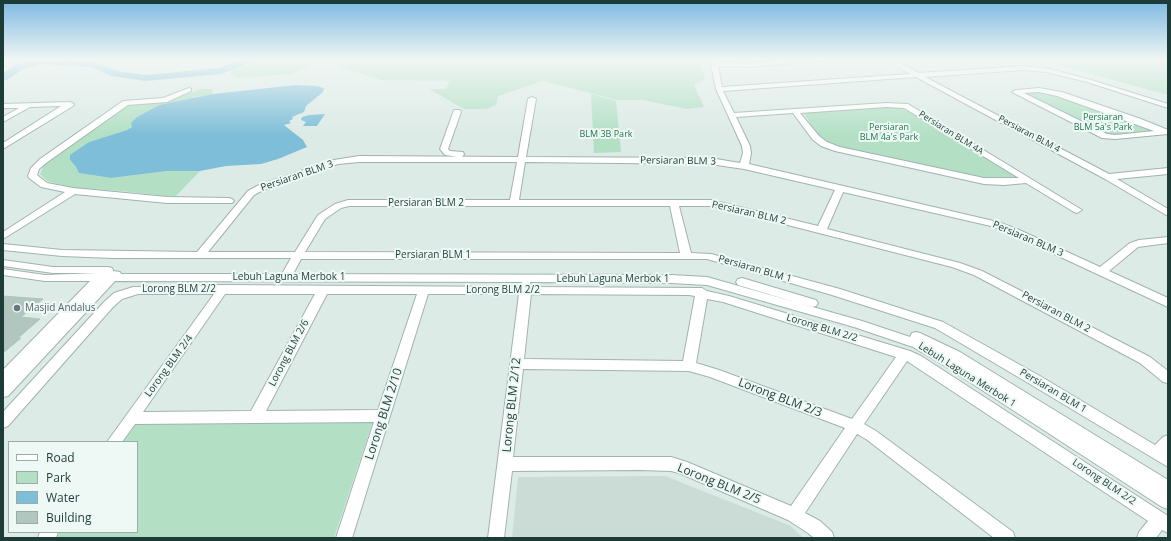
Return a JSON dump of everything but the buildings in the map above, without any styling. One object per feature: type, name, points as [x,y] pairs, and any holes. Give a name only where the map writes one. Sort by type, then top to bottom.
[{"type":"street","points":[[718,84],[747,150],[744,166]]},
{"type":"street","points":[[719,89],[786,84]]},
{"type":"street","name":"Persiaran BLM 4","points":[[934,84],[1108,177],[1168,213]]},
{"type":"street","points":[[1101,84],[1168,106]]},
{"type":"street","points":[[189,90],[164,100],[126,103],[35,168],[32,176],[39,182],[52,187],[73,191],[167,200],[229,201]]},
{"type":"street","points":[[1039,90],[1059,94],[1166,132],[1115,137],[1105,136],[1016,92],[1039,90]]},
{"type":"street","points":[[514,203],[532,99]]},
{"type":"street","points":[[3,106],[70,104],[3,147]]},
{"type":"street","points":[[3,120],[29,105]]},
{"type":"street","name":"Persiaran BLM 4A","points":[[731,115],[886,105],[905,106],[914,110],[1077,210]]},
{"type":"street","points":[[796,111],[820,142],[838,149],[984,181],[1004,182],[1028,180]]},
{"type":"street","points":[[457,112],[444,146],[444,151],[446,152],[522,157],[594,155]]},
{"type":"street","name":"Persiaran BLM 3","points":[[200,255],[251,192],[324,165],[343,161],[370,159],[522,157],[704,161],[744,166],[1003,227],[1168,303]]},
{"type":"street","points":[[1108,177],[1168,171]]},
{"type":"street","points":[[821,230],[840,188]]},
{"type":"street","points":[[3,236],[73,191]]},
{"type":"street","points":[[674,203],[686,255]]},
{"type":"street","name":"Persiaran BLM 2","points":[[287,273],[321,217],[329,210],[343,204],[719,204],[978,272],[1145,360],[1168,378]]},
{"type":"street","points":[[1101,272],[1134,245],[1139,243],[1168,240]]},
{"type":"street","points":[[3,247],[87,254],[298,255]]},
{"type":"street","name":"Persiaran BLM 1","points":[[298,255],[686,255],[706,256],[724,260],[836,292],[939,325],[1035,380],[1163,458]]},
{"type":"street","name":"Lebuh Laguna Merbok 1","points":[[3,263],[53,270],[111,273],[287,273],[526,280],[707,280],[899,337],[917,344],[950,363],[1168,502]]},
{"type":"street","name":"Lebuh Laguna Merbok 1","points":[[526,280],[679,271],[704,273],[749,284],[914,335],[954,355],[1168,488]]},
{"type":"street","name":"Lebuh Laguna Merbok 1","points":[[3,272],[45,278],[111,273]]},
{"type":"street","points":[[3,378],[111,273]]},
{"type":"street","points":[[3,392],[111,273]]},
{"type":"street","name":"Lorong BLM 2/2","points":[[3,422],[109,304],[118,296],[131,291],[144,289],[424,290],[526,280],[702,292],[905,354],[930,367],[1164,522]]},
{"type":"street","name":"Lorong BLM 2/12","points":[[496,538],[506,464],[526,280]]},
{"type":"street","name":"Lorong BLM 2/4","points":[[115,441],[223,289]]},
{"type":"street","name":"Lorong BLM 2/6","points":[[256,416],[323,290]]},
{"type":"street","name":"Lorong BLM 2/10","points":[[344,538],[424,290]]},
{"type":"street","points":[[689,366],[702,292]]},
{"type":"street","points":[[794,515],[905,354]]},
{"type":"street","name":"Lorong BLM 2/3","points":[[517,364],[689,366],[714,373],[855,426],[872,435],[1008,538]]},
{"type":"street","points":[[131,418],[384,416]]},
{"type":"street","points":[[1163,458],[1168,441]]},
{"type":"street","name":"Lorong BLM 2/5","points":[[506,464],[671,464],[794,515],[826,538]]},
{"type":"street","points":[[1145,538],[1164,522]]},
{"type":"shaded area","points":[[665,476],[791,526],[803,538],[512,538],[518,477]]},
{"type":"green space","points":[[448,84],[533,84],[498,96],[496,105],[486,109],[464,109],[429,89],[446,89]]},
{"type":"green space","points":[[556,84],[695,84],[694,85],[704,107],[687,109],[643,100],[617,100]]},
{"type":"green space","points":[[1129,84],[1168,84],[1168,95]]},
{"type":"green space","points":[[200,89],[212,89],[213,94],[159,105],[137,117],[132,127],[127,130],[89,142],[70,160],[76,167],[92,175],[111,178],[167,171],[200,171],[175,197],[121,191],[73,188],[47,181],[40,174],[44,165],[127,106],[166,102]]},
{"type":"green space","name":"Persiaran BLM 5a's Park","points":[[1040,92],[1054,94],[1149,128],[1150,131],[1111,135],[1101,133],[1023,93]]},
{"type":"green space","name":"BLM 3B Park","points":[[591,94],[616,101],[621,152],[594,153]]},
{"type":"green space","name":"Persiaran BLM 4a's Park","points":[[889,106],[909,111],[1021,178],[993,180],[836,146],[817,134],[803,112]]},
{"type":"green space","points":[[373,421],[334,538],[55,538],[58,533],[138,533],[138,441],[124,441],[137,422]]},
{"type":"water","points":[[296,85],[324,88],[323,92],[306,106],[304,112],[292,117],[293,119],[289,121],[291,123],[284,125],[303,140],[307,147],[278,159],[261,164],[226,166],[200,171],[167,171],[111,178],[79,173],[70,160],[70,155],[89,142],[127,130],[132,127],[131,123],[137,117],[159,105],[213,94]]},
{"type":"water","points":[[325,114],[317,126],[303,126],[306,122],[301,120],[302,117]]},
{"type":"place","name":"Masjid Andalus","points":[[17,308]]}]
